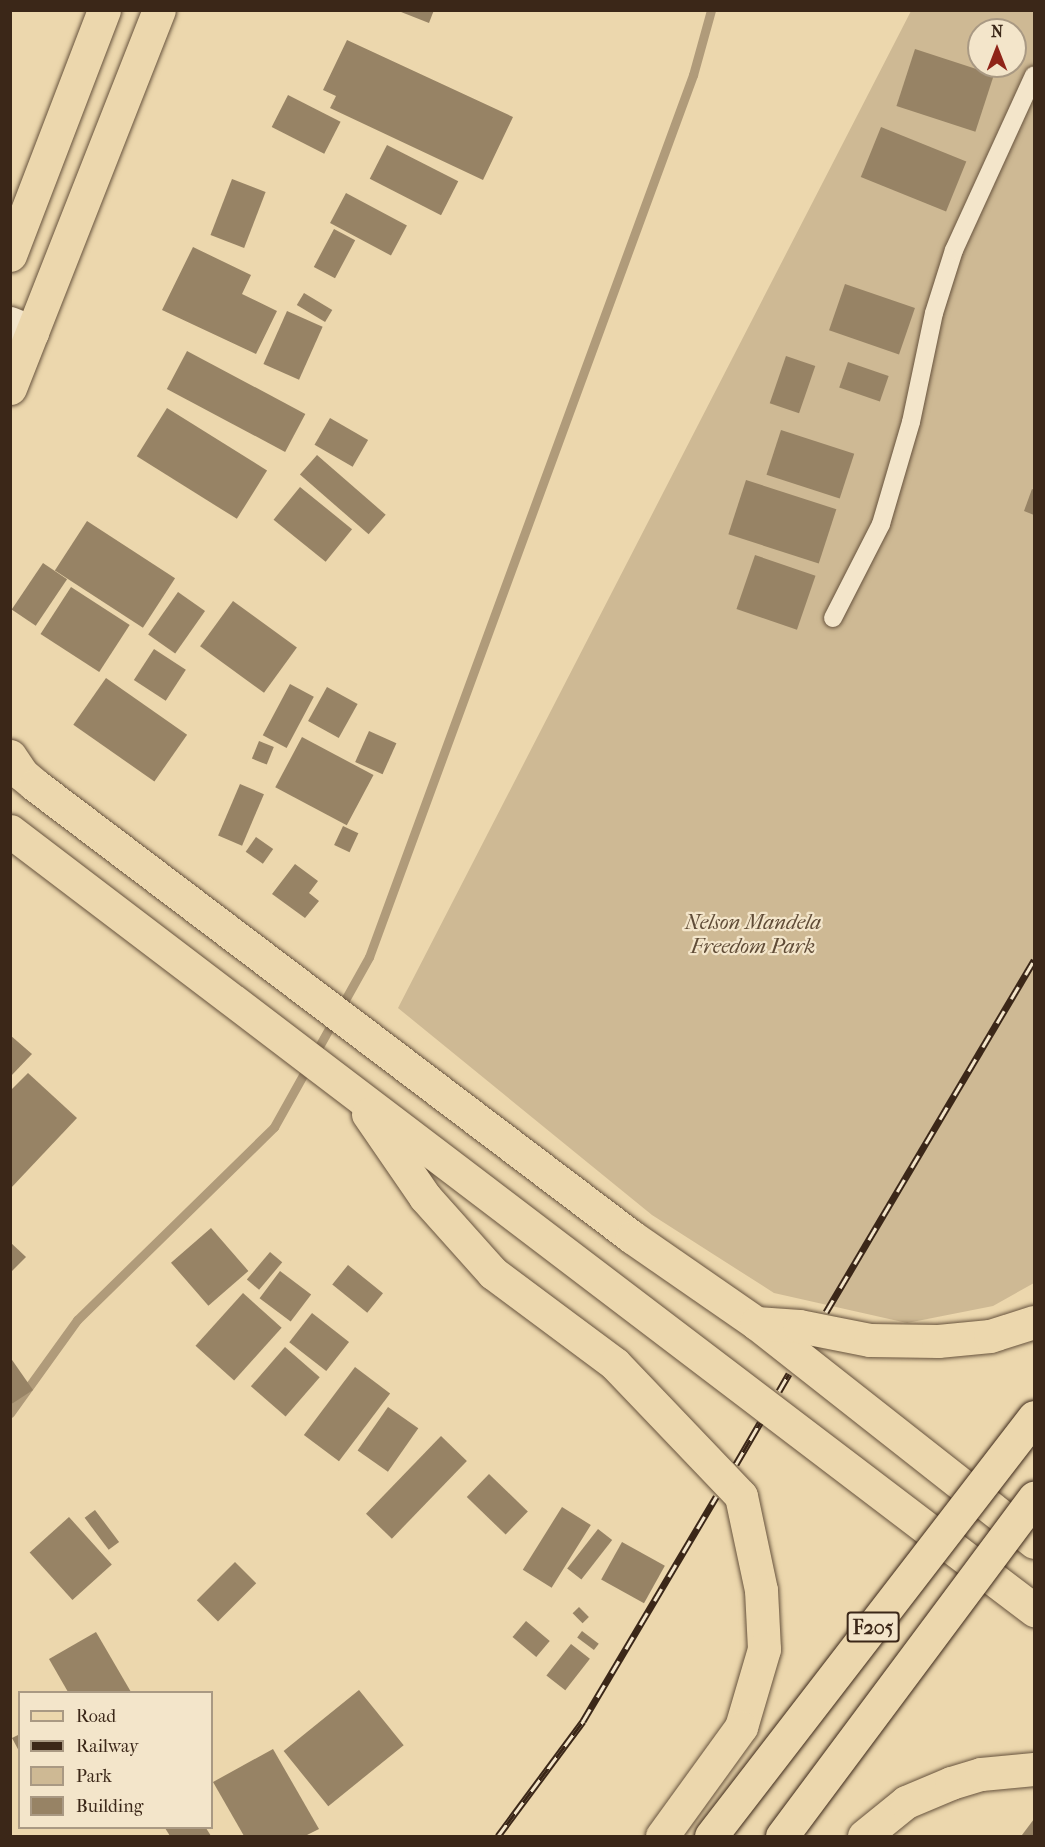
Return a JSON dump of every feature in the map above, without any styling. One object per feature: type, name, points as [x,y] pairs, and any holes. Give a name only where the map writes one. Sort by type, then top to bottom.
[{"type":"main road","points":[[10,255],[104,10]]},
{"type":"main road","points":[[10,388],[22,328],[159,10]]},
{"type":"main road","points":[[14,772],[632,1237],[756,1323],[1035,1542]]},
{"type":"main road","points":[[10,831],[1035,1610]]},
{"type":"main road","points":[[349,1089],[425,1197],[494,1274],[615,1364],[741,1496],[761,1590],[764,1649],[741,1727],[662,1836]]},
{"type":"main road","points":[[756,1323],[799,1326],[870,1340],[938,1341],[990,1336],[1035,1322]]},
{"type":"main road","name":"F205","points":[[711,1836],[1035,1417]]},
{"type":"main road","name":"F205","points":[[782,1836],[1035,1498]]},
{"type":"main road","points":[[864,1836],[906,1802],[951,1783],[981,1774],[1035,1769]]},
{"type":"lane","points":[[833,618],[881,524],[911,422],[933,313],[954,250],[1035,75]]},
{"type":"green space","name":"Nelson Mandela Freedom Park","points":[[911,11],[1034,11],[1034,1283],[993,1306],[907,1323],[774,1293],[652,1215],[398,1008]]},
{"type":"building","points":[[396,10],[434,10],[429,23]]},
{"type":"building","points":[[347,40],[513,117],[483,180],[330,108],[336,96],[323,90]]},
{"type":"building","points":[[915,49],[967,66],[967,78],[993,78],[975,132],[896,106]]},
{"type":"building","points":[[288,95],[341,122],[324,154],[272,127]]},
{"type":"building","points":[[881,127],[966,161],[946,212],[861,177]]},
{"type":"building","points":[[387,145],[458,181],[441,215],[370,179]]},
{"type":"building","points":[[232,179],[266,192],[244,248],[210,235]]},
{"type":"building","points":[[346,193],[407,225],[391,255],[330,223]]},
{"type":"building","points":[[334,229],[355,240],[335,278],[314,267]]},
{"type":"building","points":[[193,247],[251,275],[242,294],[277,311],[256,354],[162,310]]},
{"type":"building","points":[[845,284],[915,308],[899,354],[829,330]]},
{"type":"building","points":[[304,293],[332,310],[325,322],[297,305]]},
{"type":"building","points":[[287,311],[323,327],[299,380],[263,364]]},
{"type":"building","points":[[187,351],[305,414],[285,452],[167,389]]},
{"type":"building","points":[[786,356],[815,366],[799,413],[770,403]]},
{"type":"building","points":[[848,362],[889,376],[880,402],[839,388]]},
{"type":"building","points":[[167,408],[267,471],[237,519],[137,456]]},
{"type":"building","points":[[330,418],[368,440],[353,467],[314,445]]},
{"type":"building","points":[[781,430],[854,454],[840,498],[766,475]]},
{"type":"building","points":[[317,455],[386,515],[369,534],[300,475]]},
{"type":"building","points":[[746,480],[836,509],[819,564],[728,534]]},
{"type":"building","points":[[300,487],[352,529],[326,562],[274,520]]},
{"type":"building","points":[[1032,489],[1034,490],[1034,515],[1024,511]]},
{"type":"building","points":[[87,521],[175,578],[143,628],[55,570]]},
{"type":"building","points":[[755,555],[816,576],[797,630],[736,609]]},
{"type":"building","points":[[43,563],[67,579],[36,626],[12,609]]},
{"type":"building","points":[[71,587],[130,625],[99,672],[41,634]]},
{"type":"building","points":[[178,592],[205,611],[175,654],[148,635]]},
{"type":"building","points":[[233,601],[297,647],[264,693],[200,646]]},
{"type":"building","points":[[154,649],[186,670],[166,701],[134,680]]},
{"type":"building","points":[[106,678],[187,735],[154,781],[73,725]]},
{"type":"building","points":[[290,684],[314,697],[287,748],[263,735]]},
{"type":"building","points":[[327,687],[358,704],[339,738],[308,721]]},
{"type":"building","points":[[369,731],[396,743],[383,774],[355,762]]},
{"type":"building","points":[[302,737],[374,775],[347,825],[275,787]]},
{"type":"building","points":[[259,741],[274,747],[267,765],[252,759]]},
{"type":"building","points":[[240,784],[264,794],[242,846],[218,836]]},
{"type":"building","points":[[343,826],[358,833],[350,852],[334,845]]},
{"type":"building","points":[[256,837],[273,849],[263,864],[246,852]]},
{"type":"building","points":[[295,864],[318,881],[309,893],[319,901],[305,918],[272,894]]},
{"type":"building","points":[[10,1035],[32,1054],[10,1077]]},
{"type":"building","points":[[28,1073],[77,1118],[10,1189],[10,1091]]},
{"type":"building","points":[[211,1228],[248,1271],[208,1306],[171,1263]]},
{"type":"building","points":[[10,1242],[26,1257],[10,1273]]},
{"type":"building","points":[[270,1252],[282,1262],[259,1290],[247,1280]]},
{"type":"building","points":[[348,1265],[383,1293],[367,1313],[332,1284]]},
{"type":"building","points":[[280,1271],[311,1294],[291,1322],[260,1298]]},
{"type":"building","points":[[243,1293],[282,1328],[234,1381],[195,1346]]},
{"type":"building","points":[[312,1313],[349,1342],[326,1371],[289,1342]]},
{"type":"building","points":[[285,1347],[320,1377],[286,1416],[251,1386]]},
{"type":"building","points":[[10,1357],[33,1390],[10,1405]]},
{"type":"building","points":[[355,1367],[390,1393],[339,1461],[304,1435]]},
{"type":"building","points":[[388,1407],[418,1428],[388,1472],[358,1450]]},
{"type":"building","points":[[441,1436],[467,1461],[392,1539],[366,1514]]},
{"type":"building","points":[[489,1474],[528,1512],[506,1535],[467,1497]]},
{"type":"building","points":[[562,1507],[591,1525],[552,1588],[523,1570]]},
{"type":"building","points":[[95,1510],[119,1542],[109,1550],[85,1518]]},
{"type":"building","points":[[69,1517],[112,1565],[72,1600],[30,1552]]},
{"type":"building","points":[[598,1529],[612,1540],[581,1579],[567,1568]]},
{"type":"building","points":[[622,1542],[665,1566],[644,1603],[601,1580]]},
{"type":"building","points":[[235,1562],[256,1583],[218,1621],[197,1600]]},
{"type":"building","points":[[579,1607],[589,1617],[583,1623],[573,1613]]},
{"type":"building","points":[[526,1621],[550,1641],[536,1657],[513,1637]]},
{"type":"building","points":[[582,1631],[599,1644],[594,1650],[577,1637]]},
{"type":"building","points":[[96,1632],[130,1691],[67,1691],[49,1659]]},
{"type":"building","points":[[571,1644],[590,1659],[565,1690],[546,1676]]},
{"type":"building","points":[[359,1690],[404,1745],[328,1806],[284,1751]]},
{"type":"building","points":[[18,1735],[18,1749],[12,1738]]},
{"type":"building","points":[[273,1749],[319,1829],[305,1836],[244,1836],[213,1782]]},
{"type":"building","points":[[1034,1819],[1034,1836],[1023,1836],[1022,1835]]},
{"type":"building","points":[[166,1829],[207,1829],[211,1836],[170,1836]]},
{"type":"waterway","points":[[10,1413],[77,1320],[274,1127],[369,957],[693,75],[711,10]]},
{"type":"railway","points":[[826,1312],[1034,960]]},
{"type":"railway","points":[[779,1391],[789,1374]]},
{"type":"railway","points":[[736,1464],[760,1423]]},
{"type":"railway","points":[[498,1836],[583,1721],[716,1497]]}]
